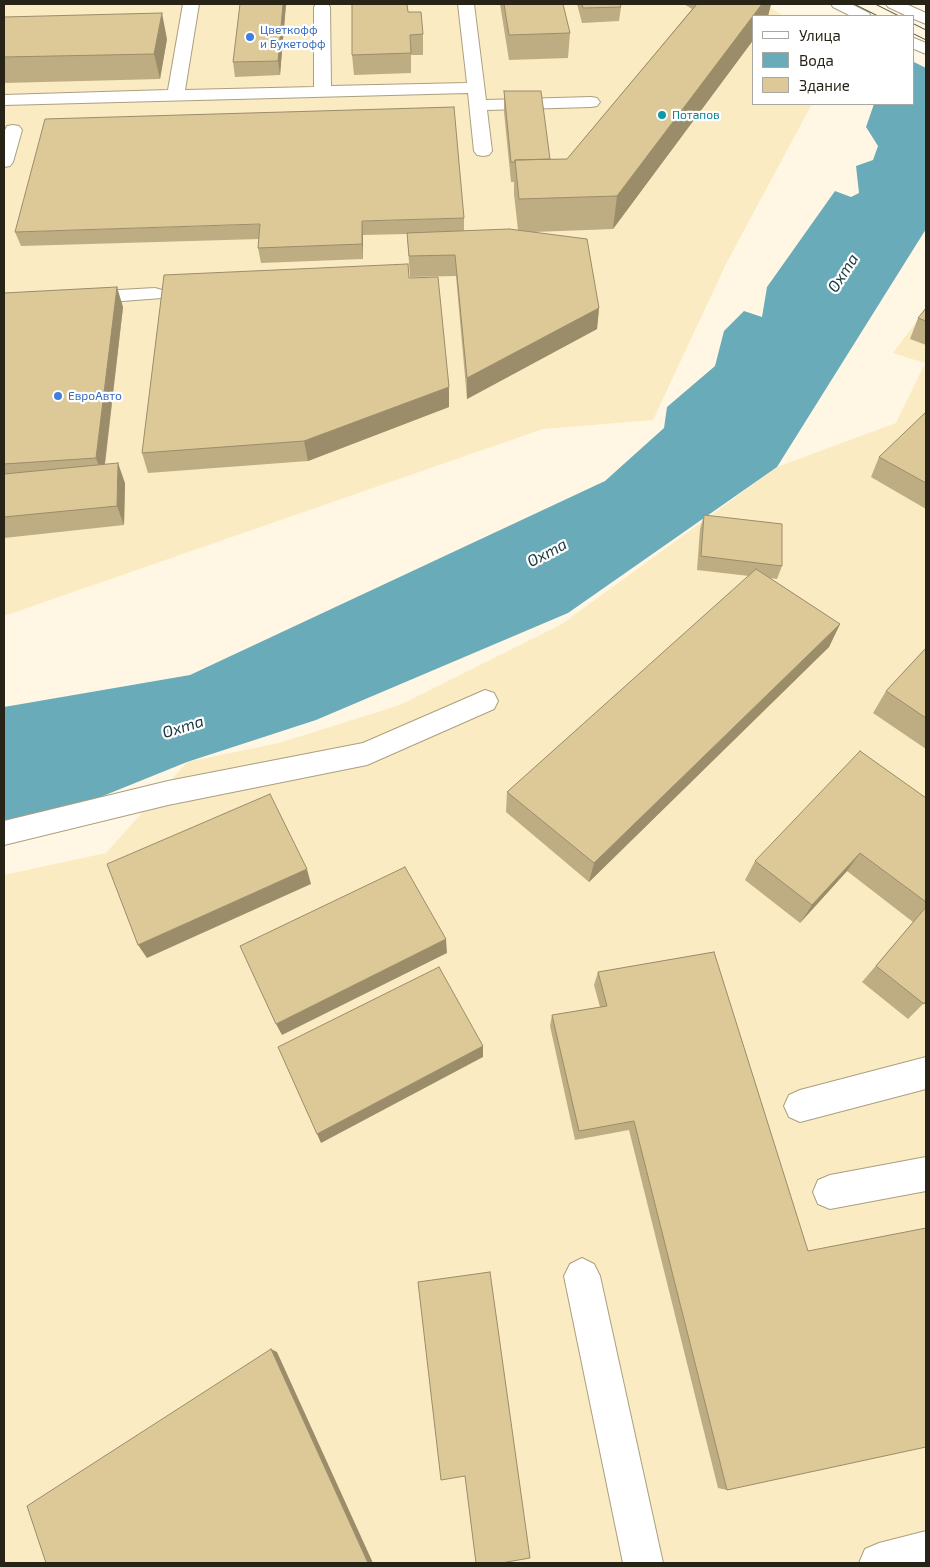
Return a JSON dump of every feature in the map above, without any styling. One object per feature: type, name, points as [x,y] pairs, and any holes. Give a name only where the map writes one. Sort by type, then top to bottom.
[{"type":"street","points":[[176,95],[191,4]]},
{"type":"street","points":[[466,4],[483,151]]},
{"type":"street","points":[[896,5],[926,19]]},
{"type":"street","points":[[831,15],[844,6],[861,15]]},
{"type":"street","points":[[322,7],[323,92]]},
{"type":"street","points":[[4,100],[323,92],[477,96],[591,102]]},
{"type":"street","points":[[4,162],[13,130]]},
{"type":"street","points":[[61,299],[155,294]]},
{"type":"street","points":[[4,833],[168,794],[367,754],[485,701]]},
{"type":"street","points":[[800,1106],[926,1074]]},
{"type":"street","points":[[830,1192],[926,1174]]},
{"type":"street","points":[[582,1276],[643,1563]]},
{"type":"street","points":[[879,1563],[926,1552]]},
{"type":"shaded area","points":[[4,4],[764,4],[782,15],[752,15],[752,105],[811,105],[727,262],[653,420],[543,429],[4,616]]},
{"type":"shaded area","points":[[926,309],[926,1563],[4,1563],[4,875],[106,853],[187,762],[279,743],[400,705],[562,624],[777,467],[896,423],[925,363],[893,353]]},
{"type":"water","name":"Охта","points":[[926,4],[926,229],[777,467],[568,613],[316,720],[187,762],[4,836],[4,707],[190,675],[605,481],[664,428],[667,407],[715,366],[724,331],[744,311],[762,317],[767,287],[835,191],[851,197],[859,193],[856,166],[873,160],[878,146],[866,127],[874,105],[915,105],[915,19]]},
{"type":"pier","points":[[920,4],[926,4],[926,68],[915,62],[914,15]]},
{"type":"building","points":[[240,4],[283,4],[278,61],[233,62]]},
{"type":"building","points":[[352,4],[407,4],[408,12],[421,12],[423,34],[410,35],[411,53],[352,55]]},
{"type":"building","points":[[504,4],[563,4],[570,33],[509,35]]},
{"type":"building","points":[[582,4],[620,4],[621,7],[583,8]]},
{"type":"building","points":[[697,4],[762,4],[617,196],[519,199],[515,160],[567,159]]},
{"type":"building","points":[[162,13],[154,54],[4,57],[4,17]]},
{"type":"building","points":[[504,91],[541,91],[550,159],[515,160],[515,162],[511,162]]},
{"type":"building","points":[[454,107],[464,218],[362,221],[362,244],[258,248],[260,224],[15,232],[45,119]]},
{"type":"building","points":[[509,229],[587,239],[599,308],[467,378],[455,255],[409,256],[407,233]]},
{"type":"building","points":[[408,264],[409,278],[438,277],[449,387],[304,441],[142,453],[164,275]]},
{"type":"building","name":"ЕвроАвто","points":[[117,287],[96,458],[4,464],[4,293]]},
{"type":"building","points":[[926,308],[926,321],[918,318]]},
{"type":"building","points":[[926,412],[926,483],[879,457]]},
{"type":"building","points":[[118,463],[117,506],[4,517],[4,474]]},
{"type":"building","points":[[704,515],[782,524],[782,566],[701,556]]},
{"type":"building","points":[[756,569],[840,624],[594,863],[507,792]]},
{"type":"building","points":[[926,648],[926,718],[886,691]]},
{"type":"building","points":[[860,751],[926,798],[926,902],[860,853],[812,905],[755,861]]},
{"type":"building","points":[[270,794],[307,869],[138,945],[107,864]]},
{"type":"building","points":[[405,867],[446,939],[276,1024],[240,946]]},
{"type":"building","points":[[926,907],[926,1001],[924,1004],[876,966]]},
{"type":"building","points":[[714,952],[808,1251],[926,1228],[926,1447],[727,1490],[634,1121],[579,1131],[552,1015],[607,1006],[598,972]]},
{"type":"building","points":[[439,967],[483,1046],[317,1134],[278,1047]]},
{"type":"building","points":[[490,1272],[530,1558],[501,1563],[476,1563],[465,1476],[441,1480],[418,1282]]},
{"type":"building","points":[[271,1349],[368,1563],[46,1563],[27,1506]]},
{"type":"tram line","points":[[854,4],[876,15]]},
{"type":"tram line","points":[[875,4],[897,15]]},
{"type":"tram line","points":[[915,24],[926,30]]},
{"type":"tram line","points":[[915,34],[926,40]]},
{"type":"place","name":"Цветкофф и Букетофф","points":[[250,37]]},
{"type":"place","name":"Потапов","points":[[662,115]]},
{"type":"place","name":"ЕвроАвто","points":[[58,396]]}]
